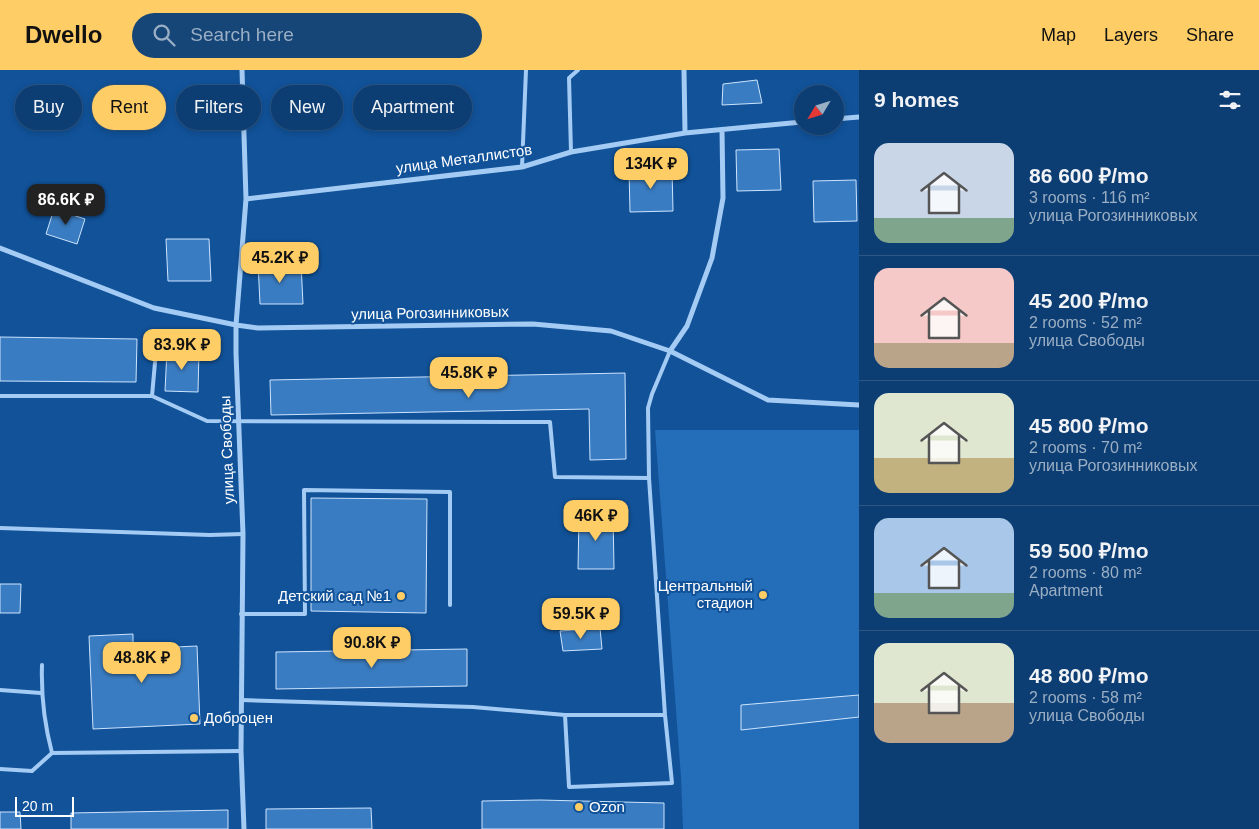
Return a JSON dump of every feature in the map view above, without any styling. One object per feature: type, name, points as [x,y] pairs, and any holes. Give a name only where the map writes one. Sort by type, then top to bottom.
[{"type":"street","name":"улица Свободы","points":[[242,70],[246,199],[236,325],[243,534],[241,751],[244,829]]},
{"type":"street","points":[[684,70],[685,133]]},
{"type":"street","points":[[844,118],[859,117]]},
{"type":"street","name":"улица Металлистов","points":[[246,199],[522,167],[571,152],[685,133],[794,123]]},
{"type":"street","points":[[670,351],[687,326],[712,258],[723,198],[722,130]]},
{"type":"street","name":"улица Рогозинниковых","points":[[0,248],[154,308],[236,325],[258,328],[533,324],[611,331],[670,351],[768,400],[859,405]]},
{"type":"lane","points":[[522,167],[526,70]]},
{"type":"lane","points":[[571,152],[569,78],[578,70]]},
{"type":"lane","points":[[152,396],[157,340]]},
{"type":"lane","points":[[565,715],[569,787],[672,784],[665,715],[649,478],[648,408],[670,351]]},
{"type":"lane","points":[[0,396],[152,396],[206,421],[550,422],[555,477],[649,478]]},
{"type":"lane","points":[[241,614],[305,614],[304,490],[450,492],[450,605]]},
{"type":"lane","points":[[0,528],[210,535],[243,534]]},
{"type":"lane","points":[[42,665],[41,693],[46,729],[52,753]]},
{"type":"lane","points":[[0,690],[41,693]]},
{"type":"lane","points":[[241,700],[473,707],[565,715],[665,715]]},
{"type":"lane","points":[[0,769],[32,771],[52,753],[241,751]]},
{"type":"shaded area","name":"Центральный стадион","points":[[655,430],[859,430],[859,829],[683,829],[681,777]]},
{"type":"building","points":[[757,80],[762,103],[722,105],[723,84]]},
{"type":"building","points":[[779,149],[781,190],[737,191],[736,150]]},
{"type":"building","points":[[672,169],[673,211],[630,212],[629,170]]},
{"type":"building","points":[[856,180],[857,221],[814,222],[813,181]]},
{"type":"building","points":[[54,209],[85,219],[77,244],[46,234]]},
{"type":"building","points":[[166,239],[209,239],[211,281],[168,281]]},
{"type":"building","points":[[258,263],[301,263],[303,304],[260,304]]},
{"type":"building","points":[[0,337],[137,339],[136,382],[0,381]]},
{"type":"building","points":[[167,350],[199,351],[198,392],[165,391]]},
{"type":"building","points":[[625,373],[626,459],[590,460],[589,409],[271,415],[270,380]]},
{"type":"building","points":[[311,498],[427,499],[426,613],[311,611]]},
{"type":"building","points":[[613,513],[614,569],[578,569],[579,515]]},
{"type":"building","points":[[0,584],[21,584],[20,613],[0,613]]},
{"type":"building","points":[[600,628],[602,649],[563,651],[560,631]]},
{"type":"building","points":[[133,634],[133,649],[197,646],[200,724],[93,729],[89,636]]},
{"type":"building","points":[[467,649],[467,686],[276,689],[276,652]]},
{"type":"building","points":[[859,695],[859,717],[741,730],[741,705]]},
{"type":"building","points":[[540,800],[664,803],[664,829],[482,829],[482,801]]},
{"type":"building","points":[[371,808],[372,829],[266,829],[266,809]]},
{"type":"building","points":[[228,810],[228,829],[71,829],[71,813]]},
{"type":"building","points":[[0,812],[20,812],[21,829],[0,829]]},
{"type":"place","name":"Центральный стадион","points":[[763,595]]},
{"type":"place","name":"Детский сад №1","points":[[401,596]]},
{"type":"place","name":"Доброцен","points":[[194,718]]},
{"type":"place","name":"Ozon","points":[[579,807]]}]
